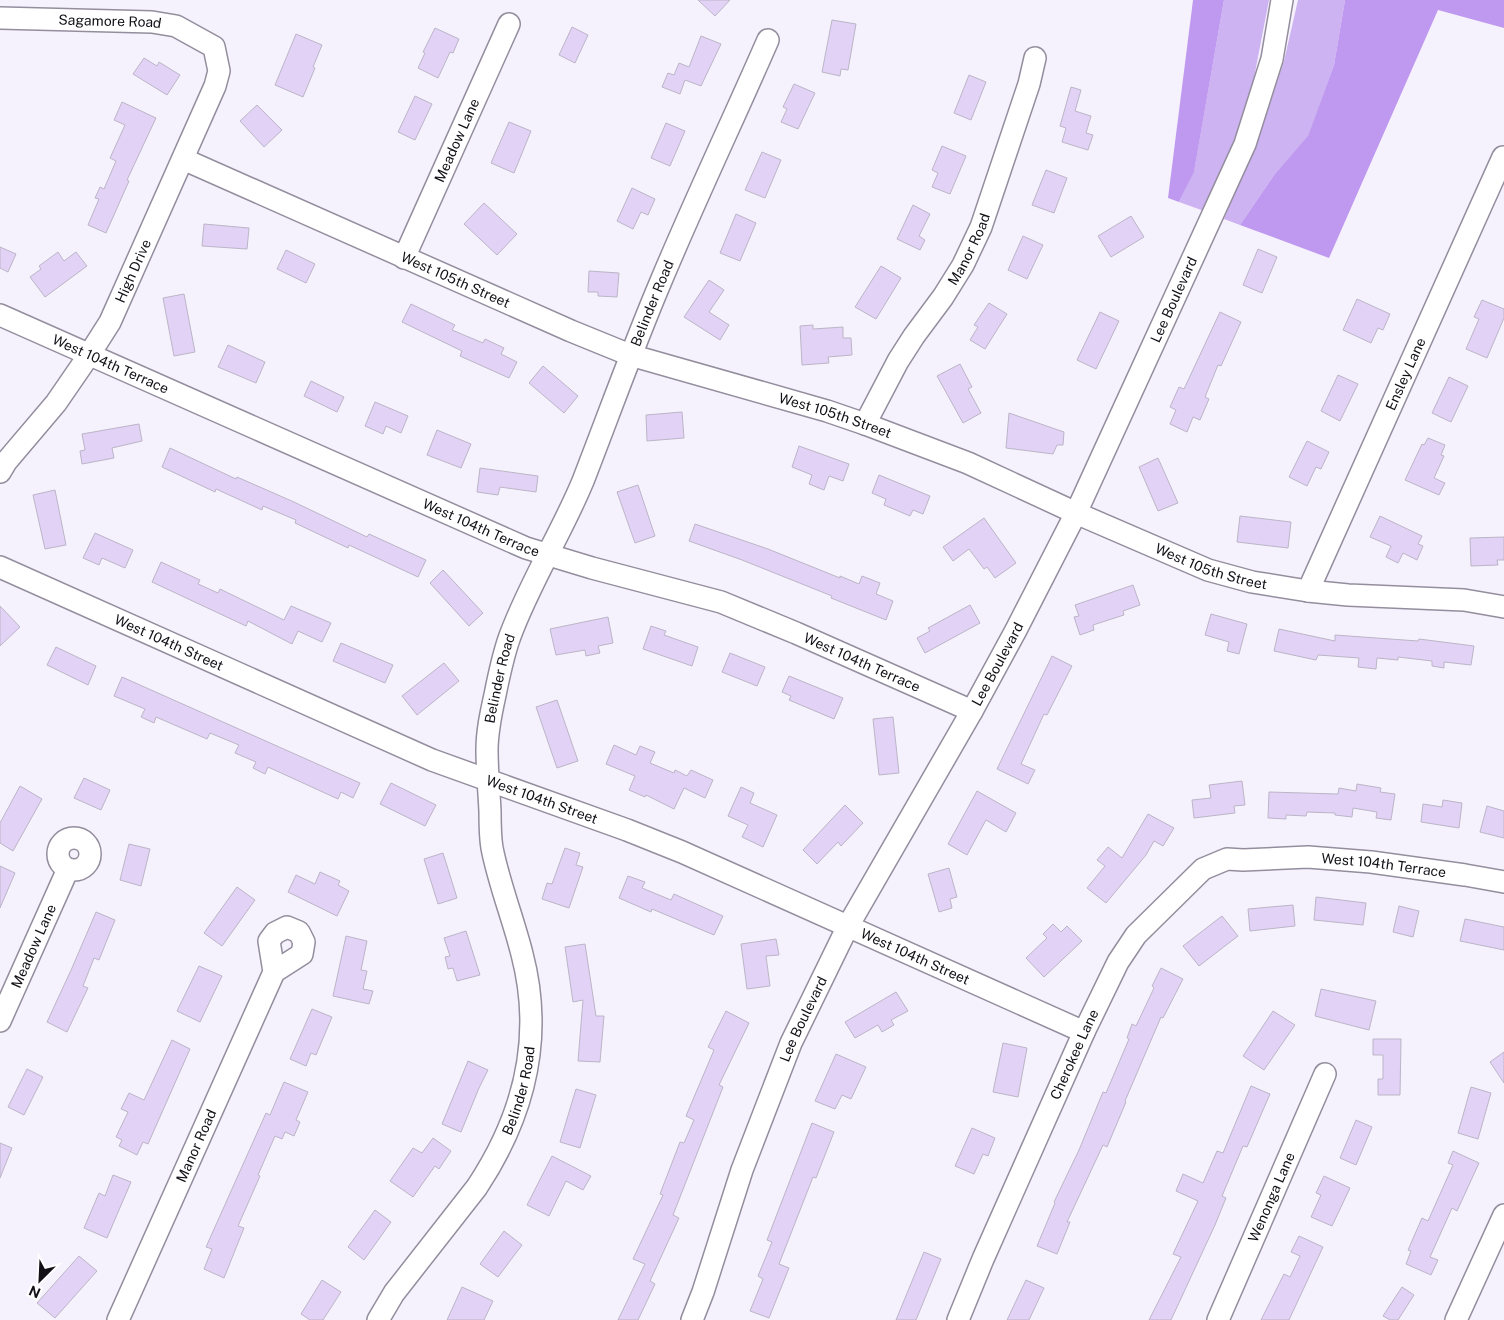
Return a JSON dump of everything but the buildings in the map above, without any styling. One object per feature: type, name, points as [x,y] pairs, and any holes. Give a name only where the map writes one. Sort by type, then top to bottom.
[{"type":"street","name":"Lee Boulevard","points":[[692,1320],[703,1292],[756,1129],[791,1043],[848,926],[972,712],[1076,513],[1245,144],[1272,60],[1282,0]]},
{"type":"street","name":"Sagamore Road","points":[[0,18],[152,22],[176,26],[214,47]]},
{"type":"street","name":"Meadow Lane","points":[[404,258],[509,24]]},
{"type":"street","name":"Belinder Road","points":[[378,1320],[394,1293],[489,1170],[504,1143],[518,1108],[527,1075],[531,1042],[531,1019],[527,973],[502,889],[492,845],[488,781],[487,747],[489,728],[499,672],[509,639],[521,610],[560,534],[661,280],[768,40]]},
{"type":"street","name":"High Drive","points":[[0,472],[6,462],[56,403],[110,322],[215,86],[219,71],[214,47]]},
{"type":"street","name":"Manor Road","points":[[866,424],[898,361],[963,266],[981,227],[1029,84],[1035,58]]},
{"type":"street","name":"Ensley Lane","points":[[1308,591],[1503,157]]},
{"type":"street","name":"West 105th Street","points":[[183,159],[570,331],[630,355],[827,411],[866,424],[968,463],[1076,513],[1208,570],[1252,582],[1308,591],[1348,595],[1464,600],[1504,607]]},
{"type":"street","name":"West 104th Terrace","points":[[0,315],[526,548],[721,602],[796,632],[972,712]]},
{"type":"street","name":"West 104th Street","points":[[0,567],[432,760],[664,845],[1084,1032]]},
{"type":"street","name":"West 104th Terrace","points":[[1263,860],[1308,858],[1371,862],[1504,882]]},
{"type":"street","name":"Cherokee Lane","points":[[958,1320],[983,1259],[1105,985],[1118,962],[1136,935],[1203,868],[1227,859],[1263,860]]},
{"type":"street","name":"Meadow Lane","points":[[0,1021],[68,869]]},
{"type":"street","name":"Manor Road","points":[[118,1320],[274,972]]},
{"type":"street","name":"Wenonga Lane","points":[[1218,1320],[1325,1074]]},
{"type":"street","points":[[1456,1320],[1504,1215]]},
{"type":"shaded area","points":[[1193,0],[1224,0],[1194,172],[1179,202],[1168,198]]},
{"type":"shaded area","points":[[1224,0],[1269,0],[1252,88],[1236,137],[1204,211],[1179,202],[1194,171]]},
{"type":"shaded area","points":[[1298,0],[1345,0],[1334,65],[1308,137],[1274,175],[1240,225],[1224,219],[1267,113],[1284,61]]},
{"type":"shaded area","points":[[1345,0],[1504,0],[1504,28],[1438,10],[1329,258],[1240,225],[1274,175],[1308,136],[1334,65]]}]
